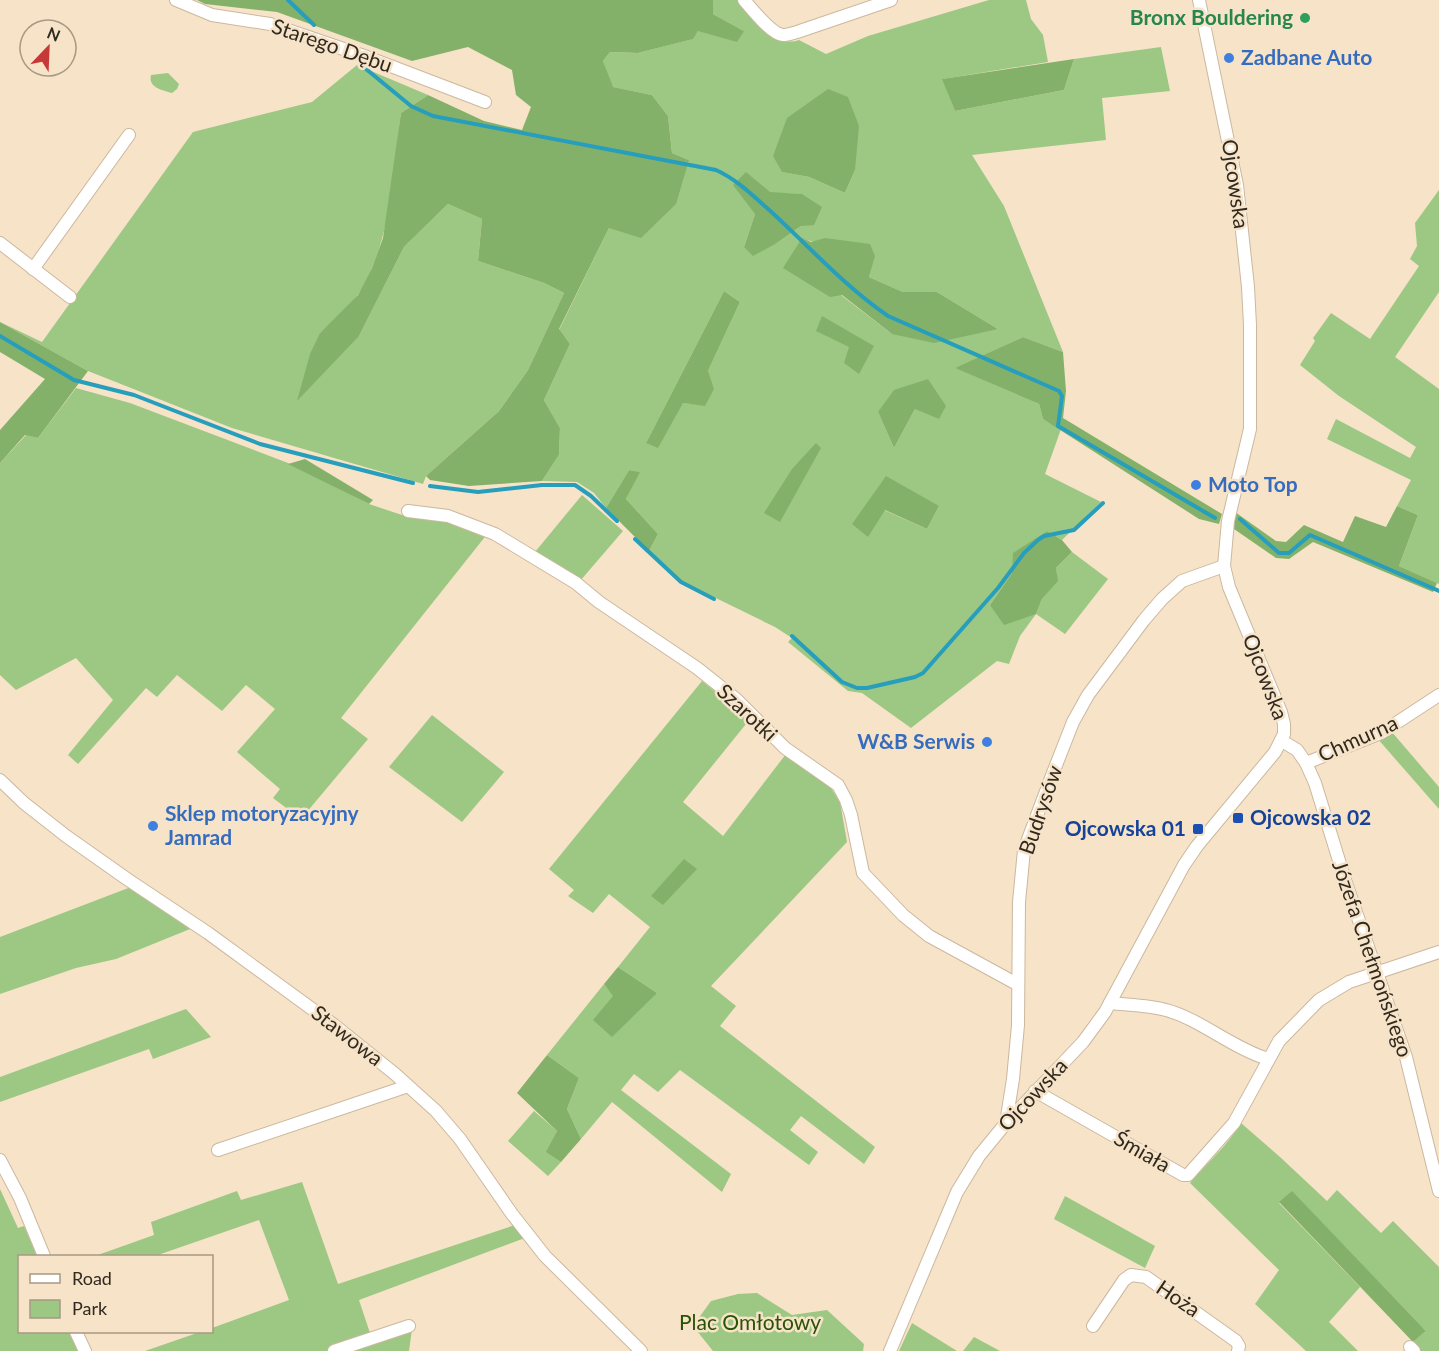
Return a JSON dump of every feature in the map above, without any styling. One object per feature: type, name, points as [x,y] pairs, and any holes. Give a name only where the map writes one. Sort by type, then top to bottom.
[{"type":"street","name":"Starego Dębu","points":[[176,0],[212,15],[270,24],[367,57],[485,102]]},
{"type":"street","points":[[744,0],[759,17],[782,35],[891,0]]},
{"type":"street","name":"Ojcowska","points":[[890,1351],[957,1192],[979,1156],[1006,1122],[1083,1042],[1110,1003],[1184,865],[1282,741],[1284,729],[1281,712],[1229,587],[1224,566],[1228,520],[1250,429],[1248,287],[1237,185],[1199,0]]},
{"type":"street","points":[[33,269],[129,135]]},
{"type":"street","points":[[0,243],[70,297]]},
{"type":"street","name":"Szarotki","points":[[408,511],[448,516],[495,534],[576,583],[599,602],[697,668],[736,699],[785,748],[838,785],[851,815],[863,873],[903,915],[929,936],[1017,984]]},
{"type":"street","name":"Budrysów","points":[[1006,1122],[1018,1025],[1019,902],[1024,850],[1073,722],[1088,695],[1162,599],[1182,581],[1224,566]]},
{"type":"street","name":"Chmurna","points":[[1306,763],[1381,733],[1439,695]]},
{"type":"street","name":"Józefa Chełmońskiego","points":[[1282,741],[1293,746],[1306,763],[1315,783],[1345,880],[1406,1057],[1439,1191]]},
{"type":"street","name":"Stawowa","points":[[0,780],[21,801],[66,836],[208,933],[334,1025],[408,1086],[436,1111],[460,1139],[512,1214],[545,1256],[641,1351]]},
{"type":"street","name":"Śmiała","points":[[1035,1091],[1183,1175],[1188,1175],[1234,1123],[1279,1041],[1319,1000],[1349,982],[1439,952]]},
{"type":"street","points":[[1110,1003],[1166,1010],[1183,1016],[1251,1054],[1268,1059]]},
{"type":"street","points":[[218,1150],[408,1086]]},
{"type":"street","points":[[0,1160],[20,1198],[43,1255]]},
{"type":"street","name":"Hoża","points":[[1093,1326],[1124,1280],[1131,1275],[1146,1277],[1215,1324],[1236,1341],[1239,1346],[1238,1351]]},
{"type":"street","points":[[334,1351],[409,1326]]},
{"type":"street","points":[[76,1333],[85,1351]]},
{"type":"green space","points":[[197,0],[713,0],[713,14],[744,31],[737,42],[698,31],[693,39],[638,53],[610,52],[603,61],[613,87],[652,95],[668,116],[672,153],[689,160],[676,204],[641,238],[609,228],[559,329],[570,344],[544,400],[560,428],[559,455],[542,481],[469,486],[430,480],[426,476],[499,411],[528,370],[564,293],[544,283],[478,261],[482,219],[448,204],[404,247],[359,336],[297,401],[310,354],[320,333],[358,295],[372,268],[383,238],[401,113],[428,95],[484,121],[522,130],[531,107],[516,95],[512,70],[468,47],[412,61],[277,12],[205,4]]},
{"type":"green space","points":[[713,0],[737,0],[748,15],[772,36],[790,42],[799,40],[826,54],[868,36],[989,0],[1026,0],[1031,19],[1043,35],[1048,62],[943,79],[955,111],[1064,90],[1074,59],[1161,47],[1170,91],[1102,98],[1106,140],[972,155],[1004,206],[1063,352],[1023,337],[956,368],[1039,404],[1043,419],[1061,429],[1045,474],[1101,502],[1062,540],[1047,531],[1014,553],[1012,573],[990,605],[1036,614],[1020,636],[1009,664],[997,661],[911,728],[862,693],[848,691],[788,642],[792,638],[775,627],[683,582],[649,551],[658,534],[626,499],[639,472],[629,470],[606,508],[594,493],[577,482],[542,481],[559,455],[560,428],[544,400],[570,344],[559,330],[609,228],[689,160],[672,153],[668,116],[652,95],[612,87],[603,61],[610,52],[638,53],[692,39],[698,31],[744,31],[713,14]],"holes":[[[855,170],[845,193],[809,177],[783,172]],[[770,193],[802,194],[801,226],[777,243],[744,247],[755,214]],[[802,239],[874,256],[869,277],[903,292],[937,292],[998,329],[892,334],[841,295]],[[724,291],[740,302],[708,371],[705,405],[683,403],[646,443]],[[946,406],[915,409],[894,448],[878,412]],[[939,506],[927,529],[884,510]]]},
{"type":"green space","points":[[1074,59],[1064,90],[955,111],[942,79]]},
{"type":"green space","points":[[357,65],[428,95],[401,113],[385,229],[370,273],[351,304],[320,333],[359,336],[404,247],[448,204],[482,219],[478,261],[544,283],[564,293],[528,370],[499,411],[426,476],[423,484],[232,428],[88,371],[0,322],[42,342],[193,132],[312,102]]},
{"type":"green space","points":[[168,73],[179,84],[172,93],[156,87],[151,82],[151,75]]},
{"type":"green space","points":[[828,89],[848,97],[859,126],[855,170],[845,193],[809,177],[782,172],[773,156],[787,118]]},
{"type":"green space","points":[[746,172],[770,192],[802,194],[822,207],[814,225],[801,226],[753,256],[744,247],[755,214],[733,185]]},
{"type":"green space","points":[[1439,190],[1439,292],[1395,357],[1439,389],[1439,584],[1399,566],[1418,515],[1397,506],[1411,480],[1327,439],[1336,419],[1410,458],[1416,447],[1339,396],[1300,365],[1315,341],[1313,338],[1331,313],[1370,339],[1419,266],[1410,259],[1417,246],[1415,223]]},
{"type":"green space","points":[[802,238],[811,242],[825,238],[870,244],[875,256],[869,277],[903,292],[937,292],[998,329],[934,343],[892,334],[842,295],[830,297],[783,268]]},
{"type":"green space","points":[[724,291],[740,302],[708,371],[714,389],[705,406],[683,403],[658,448],[646,443]]},
{"type":"green space","points":[[822,316],[874,346],[859,374],[844,363],[849,347],[816,331]]},
{"type":"green space","points":[[0,322],[88,371],[38,438],[25,435],[0,463],[0,430],[45,379],[0,352]]},
{"type":"green space","points":[[1023,337],[1063,352],[1066,391],[1063,418],[1222,514],[1219,524],[1199,519],[1043,419],[1039,404],[955,368]]},
{"type":"green space","points":[[928,379],[946,406],[939,419],[915,409],[894,448],[878,412],[894,390]]},
{"type":"green space","points":[[76,388],[130,403],[288,463],[369,504],[402,515],[427,517],[488,533],[341,718],[368,739],[301,819],[273,798],[280,789],[237,752],[275,709],[246,685],[222,711],[177,675],[157,697],[146,688],[78,764],[68,755],[113,700],[76,658],[16,690],[0,675],[0,463],[26,435],[38,438]]},
{"type":"green space","points":[[816,443],[821,448],[780,522],[764,513],[792,469]]},
{"type":"green space","points":[[305,459],[373,500],[369,504],[288,464]]},
{"type":"green space","points":[[629,470],[640,472],[626,499],[658,534],[649,551],[606,508]]},
{"type":"green space","points":[[886,476],[939,506],[927,529],[885,510],[868,537],[852,524]]},
{"type":"green space","points":[[582,495],[623,531],[580,581],[535,552]]},
{"type":"green space","points":[[1397,506],[1418,515],[1399,566],[1437,583],[1433,592],[1313,542],[1289,559],[1276,558],[1234,529],[1235,512],[1276,541],[1286,542],[1304,525],[1343,542],[1355,516],[1386,527]]},
{"type":"green space","points":[[1047,531],[1062,540],[1072,552],[1056,568],[1058,581],[1042,599],[1036,614],[1004,625],[990,605],[1012,573],[1013,553]]},
{"type":"green space","points":[[1072,552],[1108,579],[1065,634],[1036,614],[1042,599],[1057,581],[1056,568]]},
{"type":"green space","points":[[702,681],[750,719],[683,802],[723,836],[786,754],[829,785],[840,802],[847,842],[711,986],[736,1006],[720,1026],[875,1147],[864,1164],[801,1116],[790,1130],[818,1152],[809,1165],[680,1070],[658,1092],[634,1074],[621,1090],[731,1174],[722,1192],[612,1102],[581,1139],[567,1109],[579,1078],[547,1055],[604,984],[613,995],[657,993],[618,967],[650,927],[609,894],[593,913],[568,896],[574,890],[549,869]]},
{"type":"green space","points":[[432,715],[504,772],[462,822],[389,767]]},
{"type":"green space","points":[[1391,731],[1439,787],[1439,809],[1377,738]]},
{"type":"green space","points":[[684,859],[697,869],[663,905],[651,896]]},
{"type":"green space","points":[[131,887],[195,927],[116,959],[76,968],[0,994],[0,937]]},
{"type":"green space","points":[[618,967],[657,993],[612,1037],[593,1020],[613,996],[604,984]]},
{"type":"green space","points":[[186,1009],[211,1037],[153,1059],[149,1049],[0,1102],[0,1077]]},
{"type":"green space","points":[[547,1055],[579,1078],[567,1109],[581,1139],[561,1162],[546,1152],[557,1131],[517,1093]]},
{"type":"green space","points":[[534,1111],[557,1131],[547,1152],[561,1162],[548,1176],[508,1141]]},
{"type":"green space","points":[[1241,1123],[1327,1201],[1337,1190],[1381,1233],[1393,1221],[1439,1267],[1439,1351],[1421,1351],[1413,1342],[1426,1331],[1292,1192],[1279,1203],[1360,1287],[1329,1322],[1358,1351],[1306,1351],[1255,1304],[1279,1270],[1190,1183],[1224,1146]]},
{"type":"green space","points":[[302,1182],[338,1284],[515,1225],[525,1238],[359,1300],[370,1333],[412,1329],[409,1351],[145,1351],[197,1333],[213,1333],[213,1328],[289,1300],[259,1220],[158,1255],[98,1255],[154,1235],[151,1222],[237,1191],[241,1200]]},
{"type":"green space","points":[[0,1189],[18,1228],[24,1226],[37,1255],[18,1255],[18,1333],[70,1333],[78,1351],[0,1351]]},
{"type":"green space","points":[[1292,1191],[1426,1331],[1413,1342],[1279,1202]]},
{"type":"green space","points":[[1065,1196],[1155,1246],[1145,1268],[1054,1219]]},
{"type":"green space","name":"Plac Omłotowy","points":[[757,1293],[792,1315],[827,1310],[864,1344],[863,1351],[713,1351],[693,1326],[711,1301],[738,1294]]},
{"type":"green space","points":[[912,1323],[957,1351],[899,1351]]},
{"type":"green space","points":[[974,1337],[1000,1351],[963,1351]]},
{"type":"waterway","points":[[288,0],[314,25]]},
{"type":"waterway","points":[[366,69],[411,106],[433,116],[716,170],[749,192],[841,278],[888,316],[1059,391],[1062,396],[1058,426],[1215,518]]},
{"type":"waterway","points":[[0,336],[74,380],[134,395],[260,444],[413,483]]},
{"type":"waterway","points":[[430,486],[478,492],[542,485],[575,485],[591,496],[617,521]]},
{"type":"waterway","points":[[792,636],[842,682],[857,688],[867,688],[915,677],[923,673],[998,588],[1024,553],[1038,540],[1044,536],[1074,530],[1103,503]]},
{"type":"waterway","points":[[1240,519],[1279,553],[1289,553],[1310,535],[1439,591]]},
{"type":"waterway","points":[[635,539],[681,582],[714,599]]},
{"type":"place","name":"Bronx Bouldering","points":[[1305,18]]},
{"type":"place","name":"Zadbane Auto","points":[[1229,58]]},
{"type":"place","name":"Moto Top","points":[[1196,485]]},
{"type":"place","name":"W&B Serwis","points":[[987,742]]},
{"type":"place","name":"Ojcowska 02","points":[[1238,818]]},
{"type":"place","name":"Sklep motoryzacyjny Jamrad","points":[[153,826]]},
{"type":"place","name":"Ojcowska 01","points":[[1198,829]]}]
